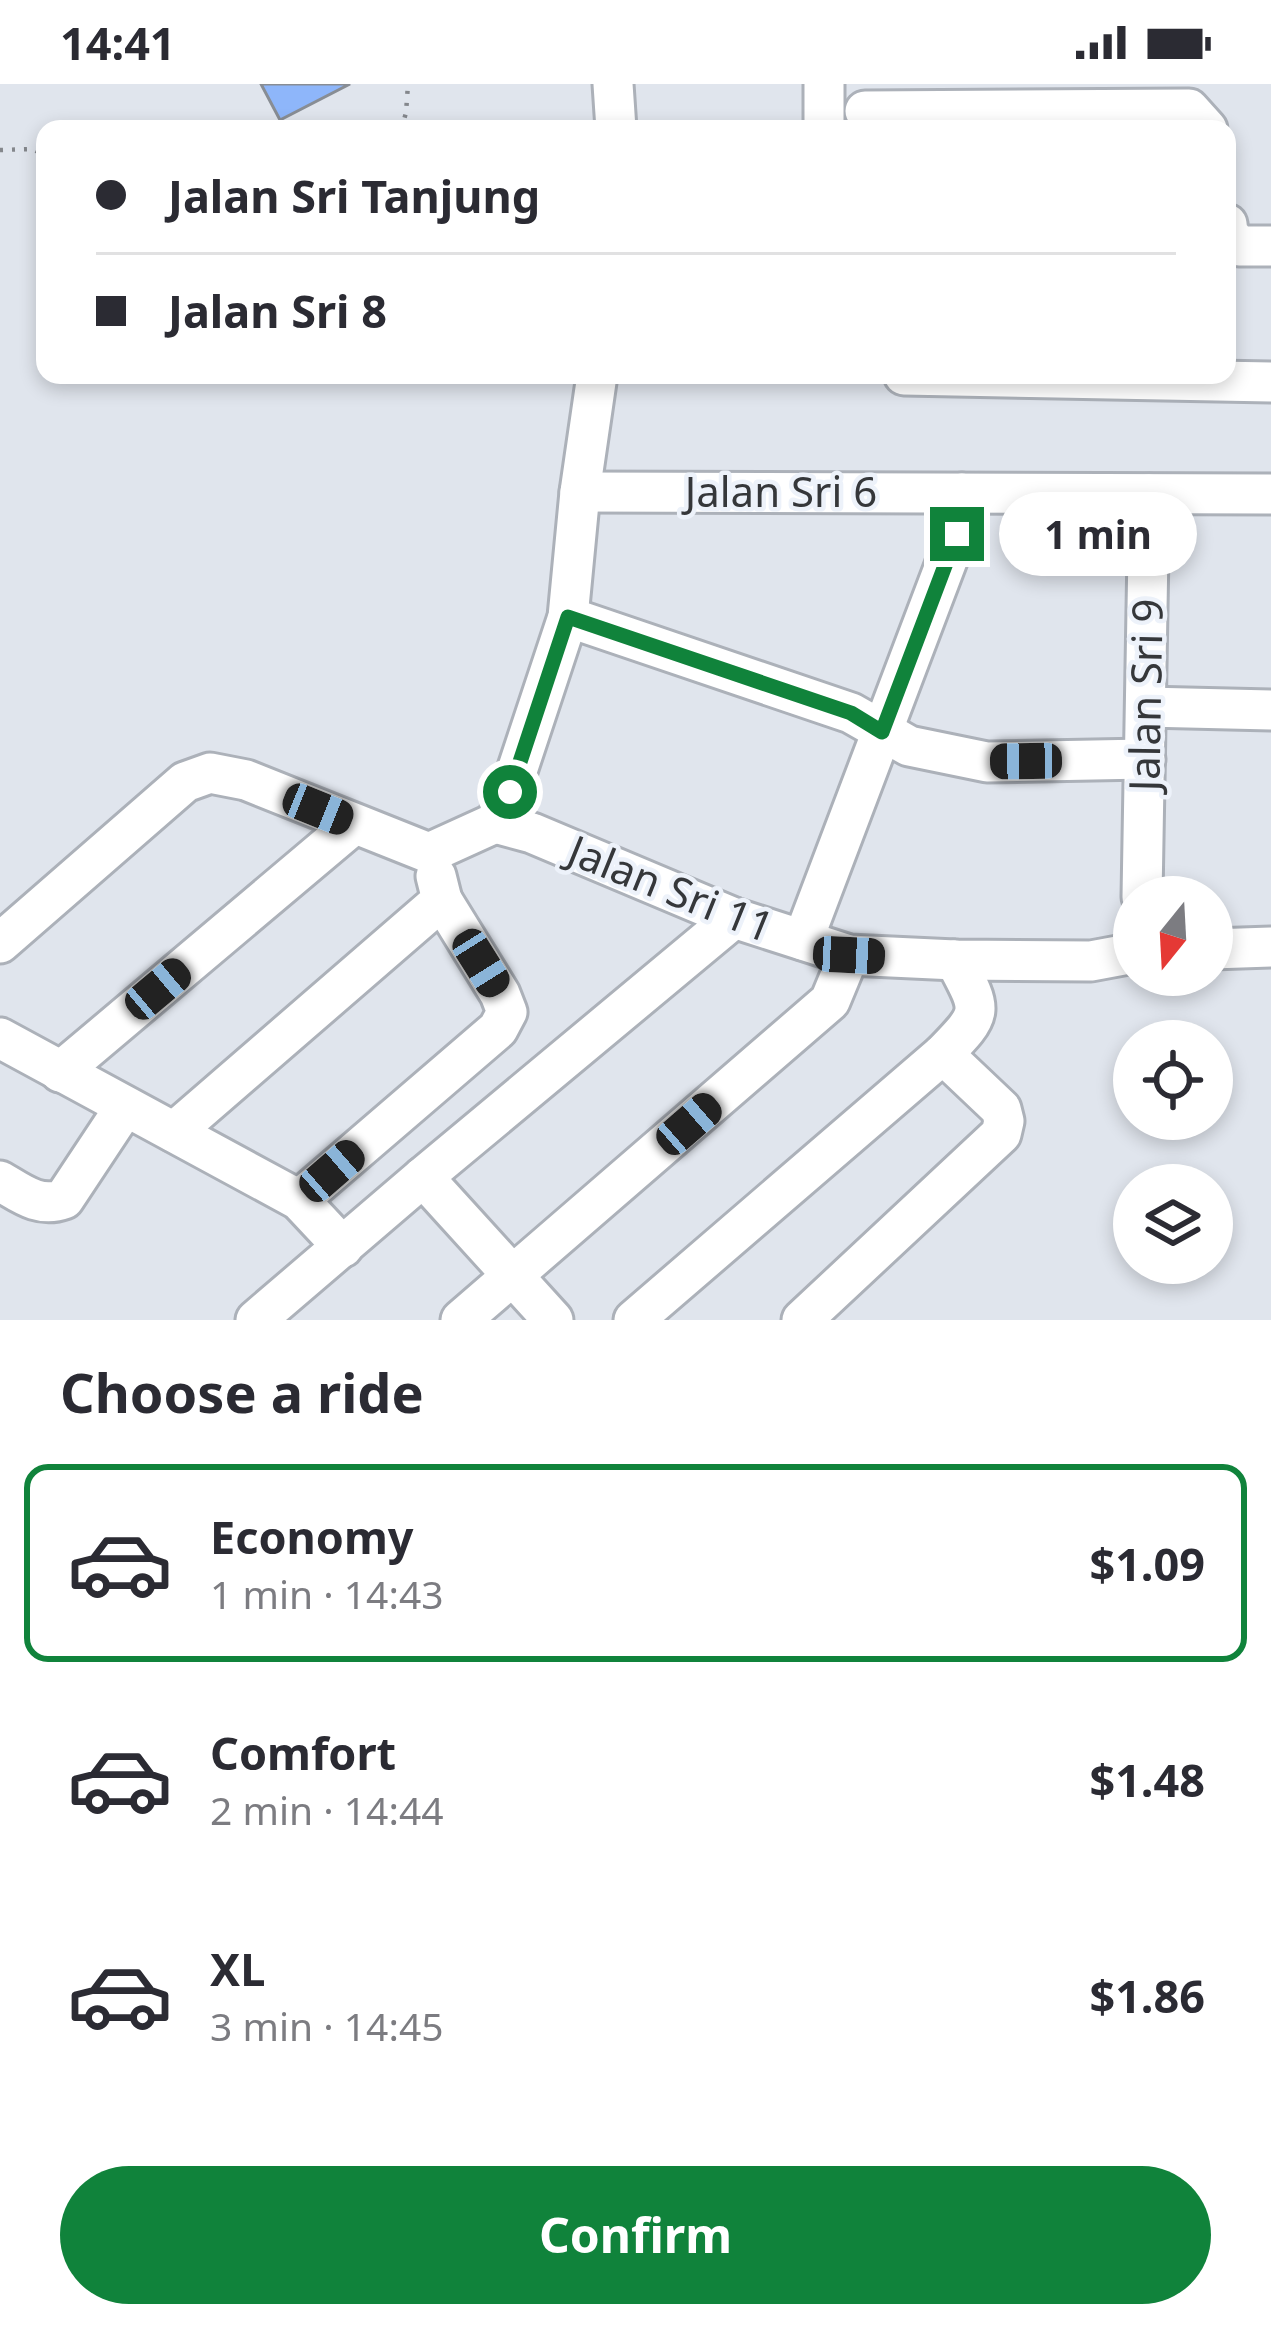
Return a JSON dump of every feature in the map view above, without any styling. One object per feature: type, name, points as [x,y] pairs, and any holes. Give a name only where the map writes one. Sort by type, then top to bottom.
[{"type":"street","points":[[613,84],[615,120]]},
{"type":"street","points":[[824,84],[824,120]]},
{"type":"street","points":[[865,108],[1194,113]]},
{"type":"street","points":[[1236,242],[1271,246]]},
{"type":"street","points":[[1236,381],[1271,382]]},
{"type":"street","points":[[429,853],[502,808],[568,617],[596,384]]},
{"type":"street","name":"Jalan Sri 6","points":[[580,492],[1271,494]]},
{"type":"street","points":[[802,940],[957,534],[962,493]]},
{"type":"street","name":"Jalan Sri 9","points":[[1142,876],[1149,494]]},
{"type":"street","points":[[568,617],[851,713],[909,746],[987,762],[1144,759]]},
{"type":"street","points":[[1146,707],[1271,710]]},
{"type":"street","points":[[0,943],[184,782],[210,773],[246,780],[429,853]]},
{"type":"street","name":"Jalan Sri 11","points":[[502,808],[532,833],[734,918],[849,955],[1091,961],[1113,957]]},
{"type":"street","points":[[60,1072],[354,824]]},
{"type":"street","points":[[299,1200],[498,1030],[507,1012],[442,900],[429,853]]},
{"type":"street","points":[[174,1132],[442,900]]},
{"type":"street","points":[[256,1320],[734,918]]},
{"type":"street","points":[[1233,948],[1271,947]]},
{"type":"street","points":[[461,1320],[830,1001],[849,955]]},
{"type":"street","points":[[634,1320],[943,1054],[974,1022],[973,993],[955,960]]},
{"type":"street","points":[[0,1038],[299,1200],[343,1247]]},
{"type":"street","points":[[802,1320],[1001,1134],[1000,1109],[943,1054]]},
{"type":"street","points":[[0,1181],[31,1200],[49,1204],[64,1199],[125,1107]]},
{"type":"street","points":[[423,1177],[553,1320]]},
{"type":"path","points":[[404,120],[408,84]]},
{"type":"path","points":[[0,150],[36,150]]},
{"type":"building","points":[[261,84],[350,84],[280,120]]},
{"type":"route","points":[[510,792],[568,617],[851,713],[882,732],[957,534]]}]
